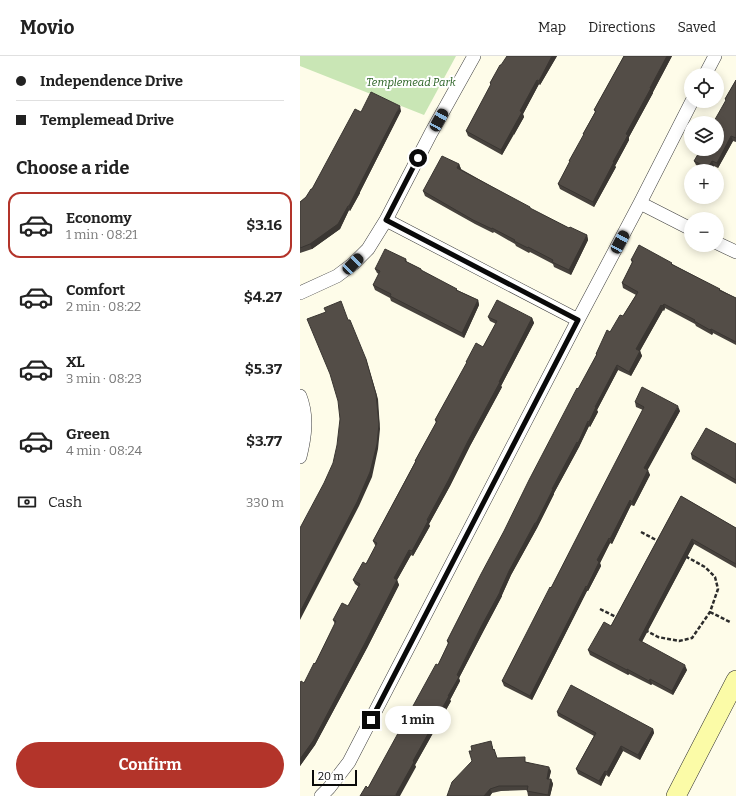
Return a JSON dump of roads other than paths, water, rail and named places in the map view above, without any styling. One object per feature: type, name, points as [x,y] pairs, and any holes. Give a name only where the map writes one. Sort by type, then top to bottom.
[{"type":"main road","points":[[676,796],[736,680]]},
{"type":"street","points":[[300,293],[337,276],[353,264],[368,249],[386,220],[431,133],[474,56]]},
{"type":"street","points":[[709,68],[715,56]]},
{"type":"street","points":[[321,796],[349,762],[578,320],[640,204],[688,108]]},
{"type":"street","points":[[640,204],[684,226]]},
{"type":"street","points":[[386,220],[578,320]]},
{"type":"street","points":[[724,246],[736,252]]},
{"type":"street","points":[[300,396],[305,417],[305,430],[300,458]]},
{"type":"park label","name":"Templemead Park","points":[[411,82]]}]
